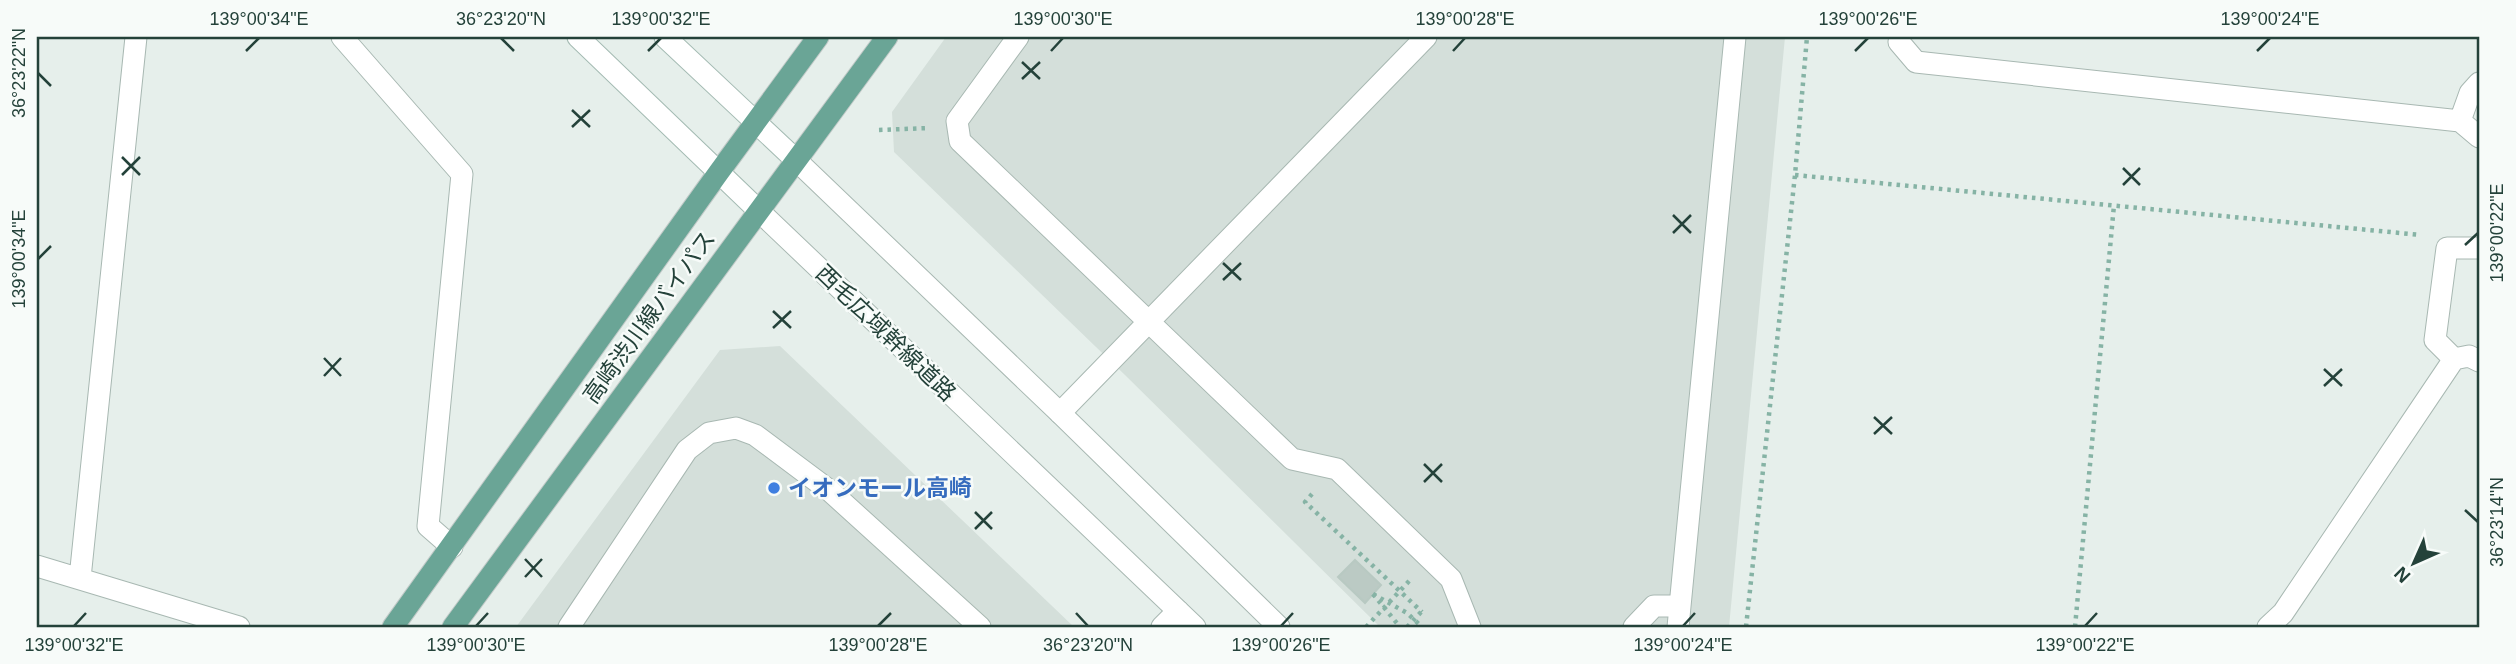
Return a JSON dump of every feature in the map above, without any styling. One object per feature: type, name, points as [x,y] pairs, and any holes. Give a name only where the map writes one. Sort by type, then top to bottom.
[{"type":"main road","name":"高崎渋川線バイパス","points":[[393,627],[818,37]]},
{"type":"main road","name":"高崎渋川線バイパス","points":[[453,627],[887,37]]},
{"type":"street","points":[[80,578],[136,37]]},
{"type":"street","points":[[342,37],[462,174],[428,526],[452,547]]},
{"type":"street","name":"西毛広域幹線道路","points":[[578,37],[1195,627]]},
{"type":"street","points":[[665,37],[1060,413],[1279,627]]},
{"type":"street","points":[[1018,37],[957,121],[960,141],[1292,458],[1337,469],[1451,579],[1471,627]]},
{"type":"street","points":[[1060,413],[1426,37]]},
{"type":"street","points":[[1634,627],[1654,606],[1679,617],[1735,37]]},
{"type":"street","points":[[1900,37],[1899,42],[1916,62],[2460,121],[2479,137]]},
{"type":"street","points":[[2460,121],[2470,93],[2479,83]]},
{"type":"street","points":[[2454,359],[2435,340],[2447,248],[2479,248]]},
{"type":"street","points":[[2268,627],[2283,613],[2454,359],[2469,356],[2479,361]]},
{"type":"street","points":[[570,626],[687,450],[709,433],[736,428],[755,435],[830,491],[980,627]]},
{"type":"street","points":[[37,566],[239,627]]},
{"type":"street","points":[[1162,627],[1178,611]]},
{"type":"path","points":[[1746,627],[1795,175],[1807,37]]},
{"type":"path","points":[[879,130],[958,127]]},
{"type":"path","points":[[1795,175],[2431,236]]},
{"type":"path","points":[[2075,627],[2114,205]]},
{"type":"path","points":[[1318,488],[1306,502],[1422,612]]},
{"type":"path","points":[[1366,627],[1410,579]]},
{"type":"path","points":[[1400,627],[1373,594],[1407,612],[1422,627]]},
{"type":"path","points":[[1407,627],[1429,604]]},
{"type":"shaded area","points":[[946,37],[1785,37],[1729,627],[1380,627],[894,152],[892,112]]},
{"type":"shaded area","name":"イオンモール高崎","points":[[780,346],[1074,627],[516,627],[720,350]]},
{"type":"building","points":[[1355,560],[1381,585],[1365,603],[1338,577]]},
{"type":"place","name":"イオンモール高崎","points":[[774,488]]}]
